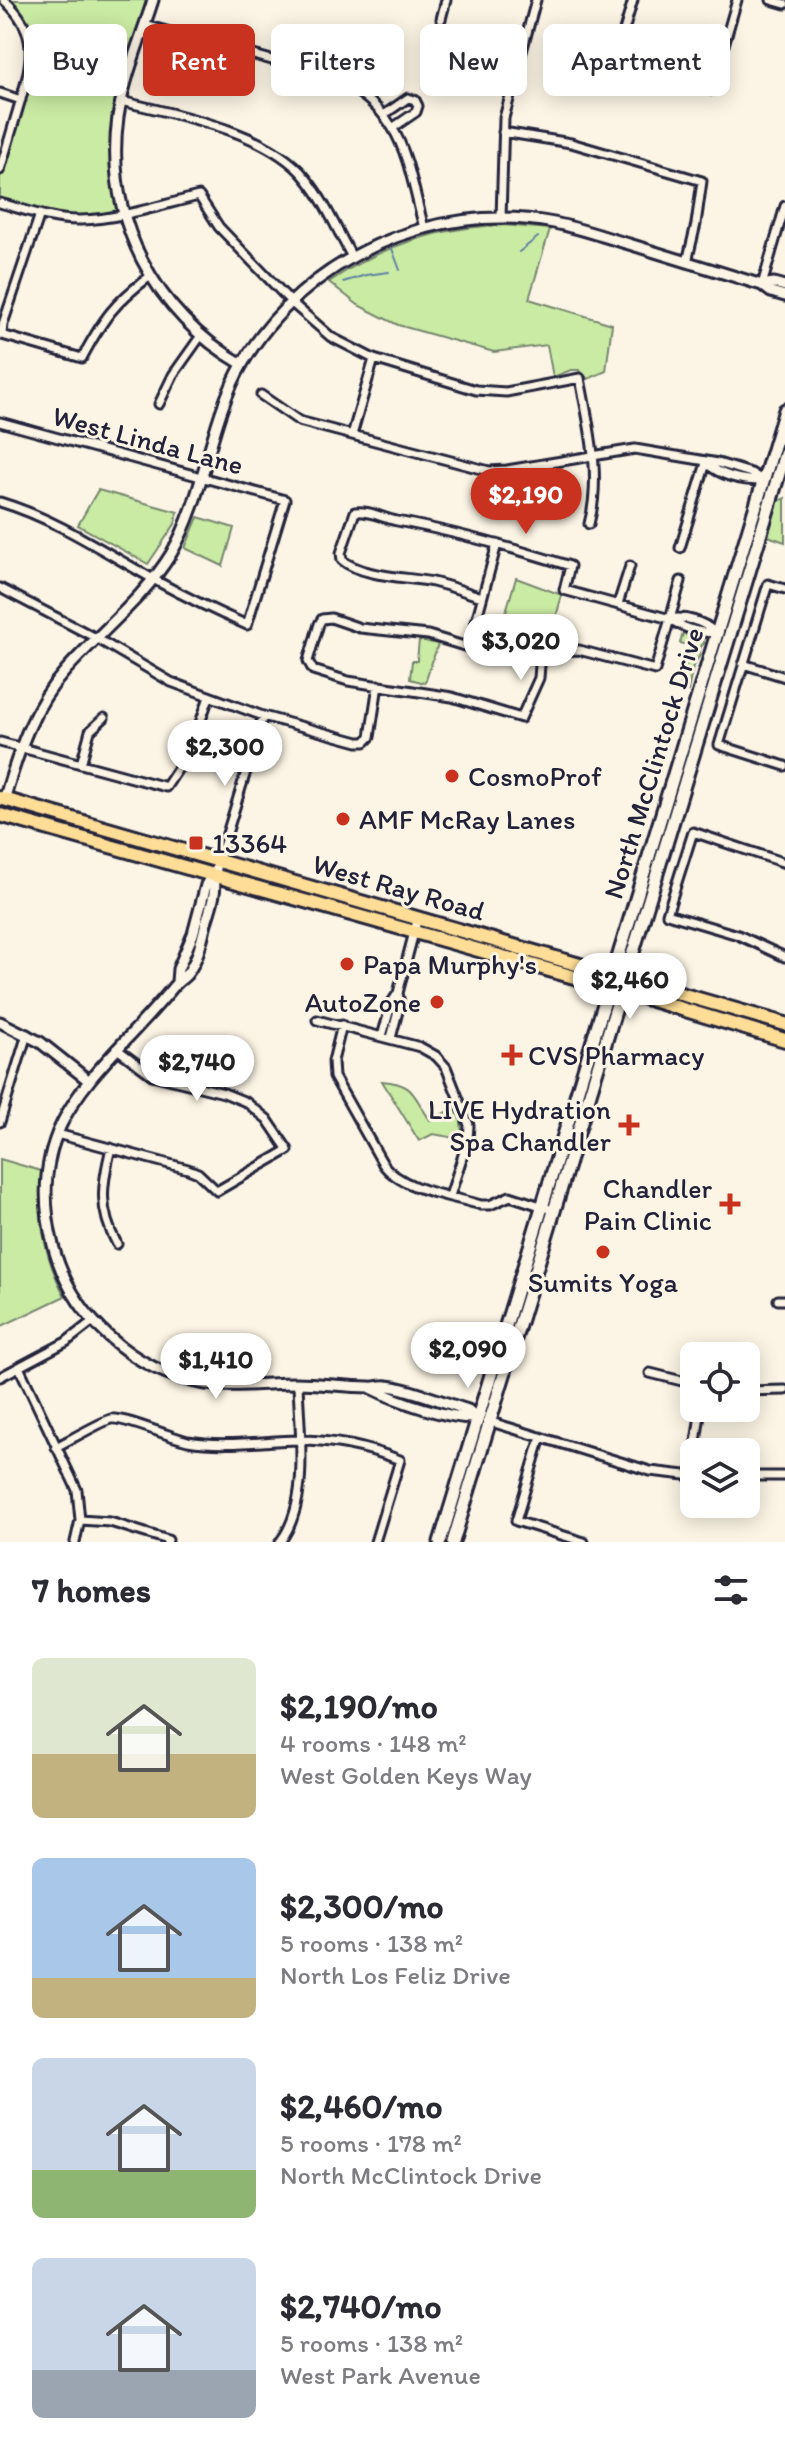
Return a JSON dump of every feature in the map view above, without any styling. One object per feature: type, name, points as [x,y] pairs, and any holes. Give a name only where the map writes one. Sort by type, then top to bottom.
[{"type":"main road","name":"North McClintock Drive","points":[[453,1542],[484,1420],[616,989],[716,632],[785,410]]},
{"type":"main road","name":"North McClintock Drive","points":[[620,975],[780,487],[785,454]]},
{"type":"main road","name":"West Ray Road","points":[[2,799],[414,932],[783,1038]]},
{"type":"main road","name":"West Ray Road","points":[[0,815],[418,917],[785,1024]]},
{"type":"main road","name":"North McClintock Drive","points":[[440,1542],[484,1420]]},
{"type":"street","points":[[0,170],[30,76],[31,55],[21,22],[4,0]]},
{"type":"street","points":[[145,24],[153,0]]},
{"type":"street","points":[[441,19],[446,0]]},
{"type":"street","points":[[501,218],[503,132],[507,104],[536,0]]},
{"type":"street","points":[[626,24],[633,0]]},
{"type":"street","points":[[730,24],[737,0]]},
{"type":"street","points":[[771,0],[785,4]]},
{"type":"street","points":[[143,31],[121,101],[116,147],[124,213],[149,277],[174,310],[200,337],[242,364]]},
{"type":"street","points":[[255,55],[326,75],[348,84],[373,101],[394,127],[403,148],[424,228]]},
{"type":"street","points":[[0,93],[21,100]]},
{"type":"street","points":[[385,114],[408,98],[415,100],[418,106],[416,112],[394,127]]},
{"type":"street","points":[[121,101],[250,137],[281,155],[303,175],[321,199],[352,257]]},
{"type":"street","points":[[503,132],[571,143],[702,181],[695,232],[687,262]]},
{"type":"street","points":[[0,203],[40,214],[80,220],[199,196],[219,227],[292,303],[331,337],[374,359],[476,390],[506,392],[580,378],[594,455],[596,488],[589,524]]},
{"type":"street","points":[[762,285],[785,206]]},
{"type":"street","points":[[40,214],[2,335],[82,358],[101,321],[121,297],[149,277]]},
{"type":"street","points":[[2,799],[19,748],[38,707],[64,672],[153,579],[172,553],[190,514],[218,418],[242,364],[261,336],[323,275],[352,257],[424,228],[456,221],[501,218],[564,225],[762,285],[771,292],[785,296]]},
{"type":"street","points":[[762,285],[774,283],[785,286]]},
{"type":"street","points":[[159,404],[173,375],[200,337]]},
{"type":"street","points":[[352,435],[374,359]]},
{"type":"street","points":[[261,395],[299,421],[489,471],[644,449],[706,463],[715,471],[780,487]]},
{"type":"street","name":"West Linda Lane","points":[[0,422],[285,500],[247,625],[153,579]]},
{"type":"street","points":[[680,548],[706,463]]},
{"type":"street","points":[[489,471],[487,497],[491,504],[498,505],[504,500],[507,470]]},
{"type":"street","points":[[0,502],[69,530],[153,579]]},
{"type":"street","points":[[482,597],[435,583],[347,564],[342,560],[341,553],[355,512],[364,511],[497,544],[570,566],[564,590],[670,619],[679,626],[706,634],[716,632]]},
{"type":"street","points":[[469,647],[497,544]]},
{"type":"street","points":[[618,604],[630,566]]},
{"type":"street","points":[[541,652],[539,678],[521,718],[452,697],[348,681],[313,670],[308,661],[322,619],[331,618],[360,628],[428,635],[504,654],[541,652],[579,650],[655,670],[681,581]]},
{"type":"street","points":[[785,589],[768,584],[719,745],[785,766]]},
{"type":"street","points":[[0,588],[96,638],[171,682],[263,716],[365,742],[370,737],[373,724],[378,685]]},
{"type":"street","points":[[743,664],[785,677]]},
{"type":"street","points":[[0,742],[166,787],[191,749],[209,697]]},
{"type":"street","points":[[263,716],[216,869],[206,885],[188,947],[178,969],[177,982],[88,1080],[69,1107],[57,1134],[48,1175],[49,1227],[60,1266],[72,1291],[93,1321],[138,1359],[191,1380],[241,1386],[298,1383],[371,1388],[387,1386],[468,1410],[484,1420],[650,1471],[680,1475]]},
{"type":"street","points":[[81,764],[90,731],[104,718]]},
{"type":"street","points":[[785,863],[693,832],[667,914],[738,935],[785,957]]},
{"type":"street","points":[[386,1037],[400,1004],[398,993],[418,917]]},
{"type":"street","points":[[317,1020],[425,1049],[440,1060],[449,1072],[469,1125],[468,1139],[450,1196]]},
{"type":"street","points":[[0,1022],[27,1034],[88,1080]]},
{"type":"street","points":[[342,1025],[333,1061],[334,1077],[383,1164],[402,1181],[481,1205],[490,1205],[510,1196],[548,1209]]},
{"type":"street","points":[[0,1122],[27,1034]]},
{"type":"street","points":[[57,1134],[188,1169],[198,1173],[217,1191],[288,1150],[273,1125],[246,1102],[224,1093],[152,1075],[117,1049]]},
{"type":"street","points":[[0,1088],[9,1091]]},
{"type":"street","points":[[111,1148],[103,1180],[104,1205],[106,1224],[117,1244]]},
{"type":"street","points":[[0,1377],[66,1342],[93,1321]]},
{"type":"street","points":[[19,1367],[77,1490],[80,1520],[75,1542]]},
{"type":"street","points":[[650,1373],[680,1380]]},
{"type":"street","points":[[280,1542],[288,1531],[301,1479],[298,1383]]},
{"type":"street","points":[[760,1391],[785,1390]]},
{"type":"street","points":[[56,1447],[110,1419],[191,1441],[221,1444],[299,1440],[370,1448],[400,1460],[375,1542]]},
{"type":"street","points":[[541,1437],[516,1521],[584,1542]]},
{"type":"street","points":[[760,1476],[785,1476]]},
{"type":"street","points":[[80,1520],[110,1522],[168,1541]]},
{"type":"green space","points":[[4,0],[153,0],[146,24],[143,24],[143,34],[127,88],[127,24],[24,24],[24,29],[22,22]]},
{"type":"green space","points":[[24,81],[24,96],[125,96],[118,119],[124,213],[80,220],[0,203],[0,170]]},
{"type":"green space","points":[[503,225],[550,229],[529,299],[612,324],[606,371],[588,379],[579,370],[553,377],[547,345],[494,352],[398,325],[358,305],[329,282],[370,258],[412,240],[456,230]]},
{"type":"green space","points":[[98,490],[178,512],[175,524],[148,564],[78,525]]},
{"type":"green space","points":[[785,498],[785,542],[768,536],[777,502]]},
{"type":"green space","points":[[198,517],[234,528],[223,566],[185,548]]},
{"type":"green space","points":[[516,578],[562,595],[548,646],[518,644],[495,648]]},
{"type":"green space","points":[[683,633],[694,639],[703,638],[704,643],[693,666],[688,691],[681,687],[681,676],[692,651],[688,645],[680,643]]},
{"type":"green space","points":[[419,640],[438,644],[425,683],[410,679],[412,661],[417,661]]},
{"type":"green space","points":[[382,1081],[401,1085],[412,1092],[430,1120],[455,1108],[461,1120],[462,1139],[433,1134],[419,1141]]},
{"type":"green space","points":[[0,1159],[41,1171],[40,1204],[47,1251],[65,1296],[0,1327]]},
{"type":"waterway","points":[[519,252],[538,237]]},
{"type":"waterway","points":[[391,246],[400,270]]},
{"type":"waterway","points":[[343,282],[389,272]]},
{"type":"place","name":"CosmoProf","points":[[452,776]]},
{"type":"place","name":"AMF McRay Lanes","points":[[343,819]]},
{"type":"place","name":"13364","points":[[196,843]]},
{"type":"place","name":"Papa Murphy's","points":[[347,964]]},
{"type":"place","name":"AutoZone","points":[[437,1002]]},
{"type":"place","name":"CVS Pharmacy","points":[[512,1055]]},
{"type":"place","name":"LIVE Hydration Spa Chandler","points":[[629,1125]]},
{"type":"place","name":"Chandler Pain Clinic","points":[[730,1204]]},
{"type":"place","name":"Sumits Yoga","points":[[603,1252]]}]
